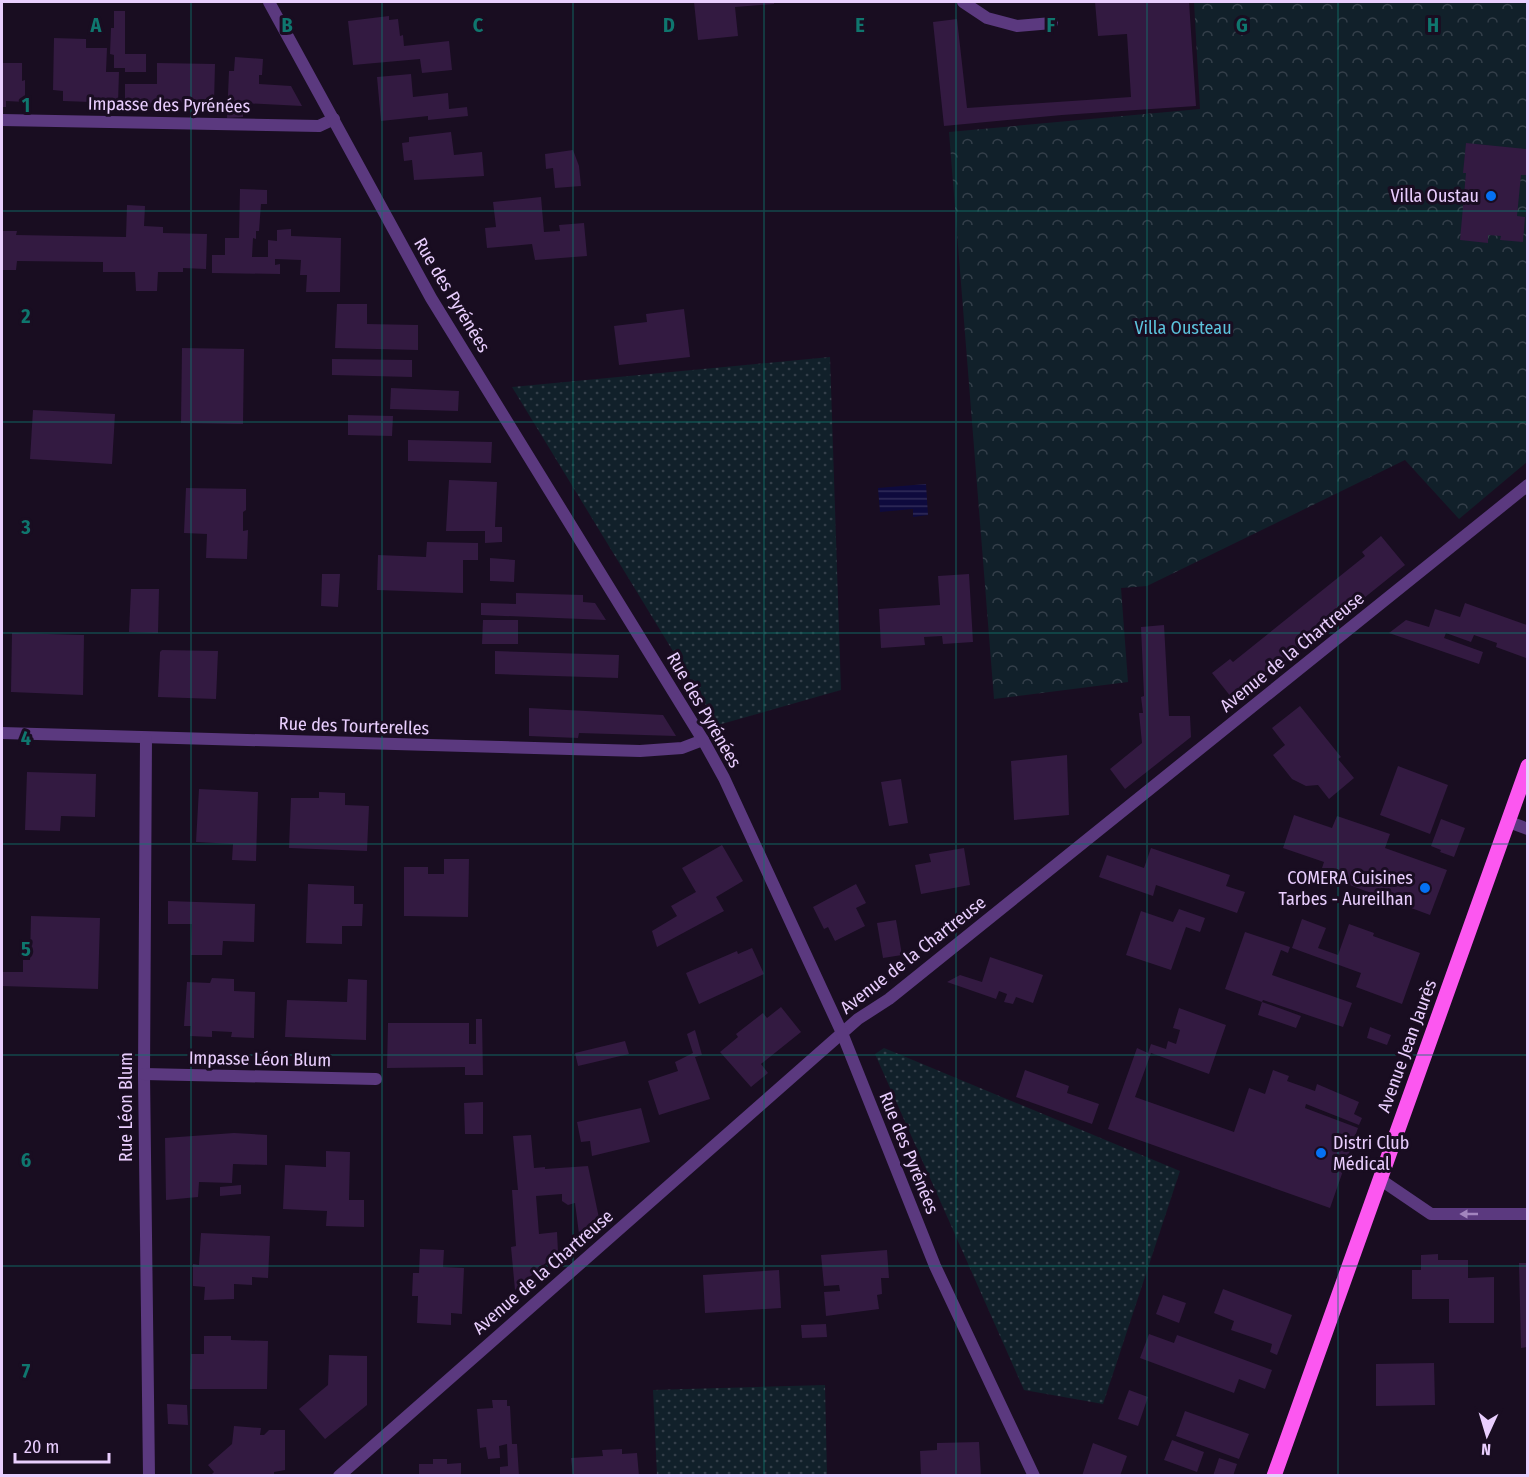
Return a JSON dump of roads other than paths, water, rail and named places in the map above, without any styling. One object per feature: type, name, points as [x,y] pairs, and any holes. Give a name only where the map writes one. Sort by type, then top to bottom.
[{"type":"main road","name":"Avenue Jean Jaurès","points":[[1274,1476],[1381,1180],[1416,1075],[1509,822],[1527,766]]},
{"type":"street","name":"Rue des Pyrénées","points":[[269,2],[431,298],[703,740],[756,844],[842,1033],[935,1266],[1034,1476]]},
{"type":"street","points":[[963,2],[987,18],[1017,26],[1052,23]]},
{"type":"street","name":"Impasse des Pyrénées","points":[[2,120],[320,126],[334,119]]},
{"type":"street","name":"Avenue de la Chartreuse","points":[[339,1476],[842,1033],[907,984],[1527,485]]},
{"type":"street","name":"Rue des Tourterelles","points":[[2,733],[640,752],[682,748],[703,740]]},
{"type":"street","name":"Rue Léon Blum","points":[[146,738],[144,1074],[149,1476]]},
{"type":"street","points":[[1509,822],[1527,829]]},
{"type":"street","name":"Impasse Léon Blum","points":[[144,1074],[376,1079]]},
{"type":"street","points":[[1381,1180],[1431,1214],[1527,1214]]},
{"type":"place","name":"Villa Oustau","points":[[1491,196]]},
{"type":"place","name":"COMERA Cuisines Tarbes - Aureilhan","points":[[1425,888]]},
{"type":"place","name":"Distri Club Médical","points":[[1321,1153]]},
{"type":"park label","name":"Villa Ousteau","points":[[1183,328]]}]
